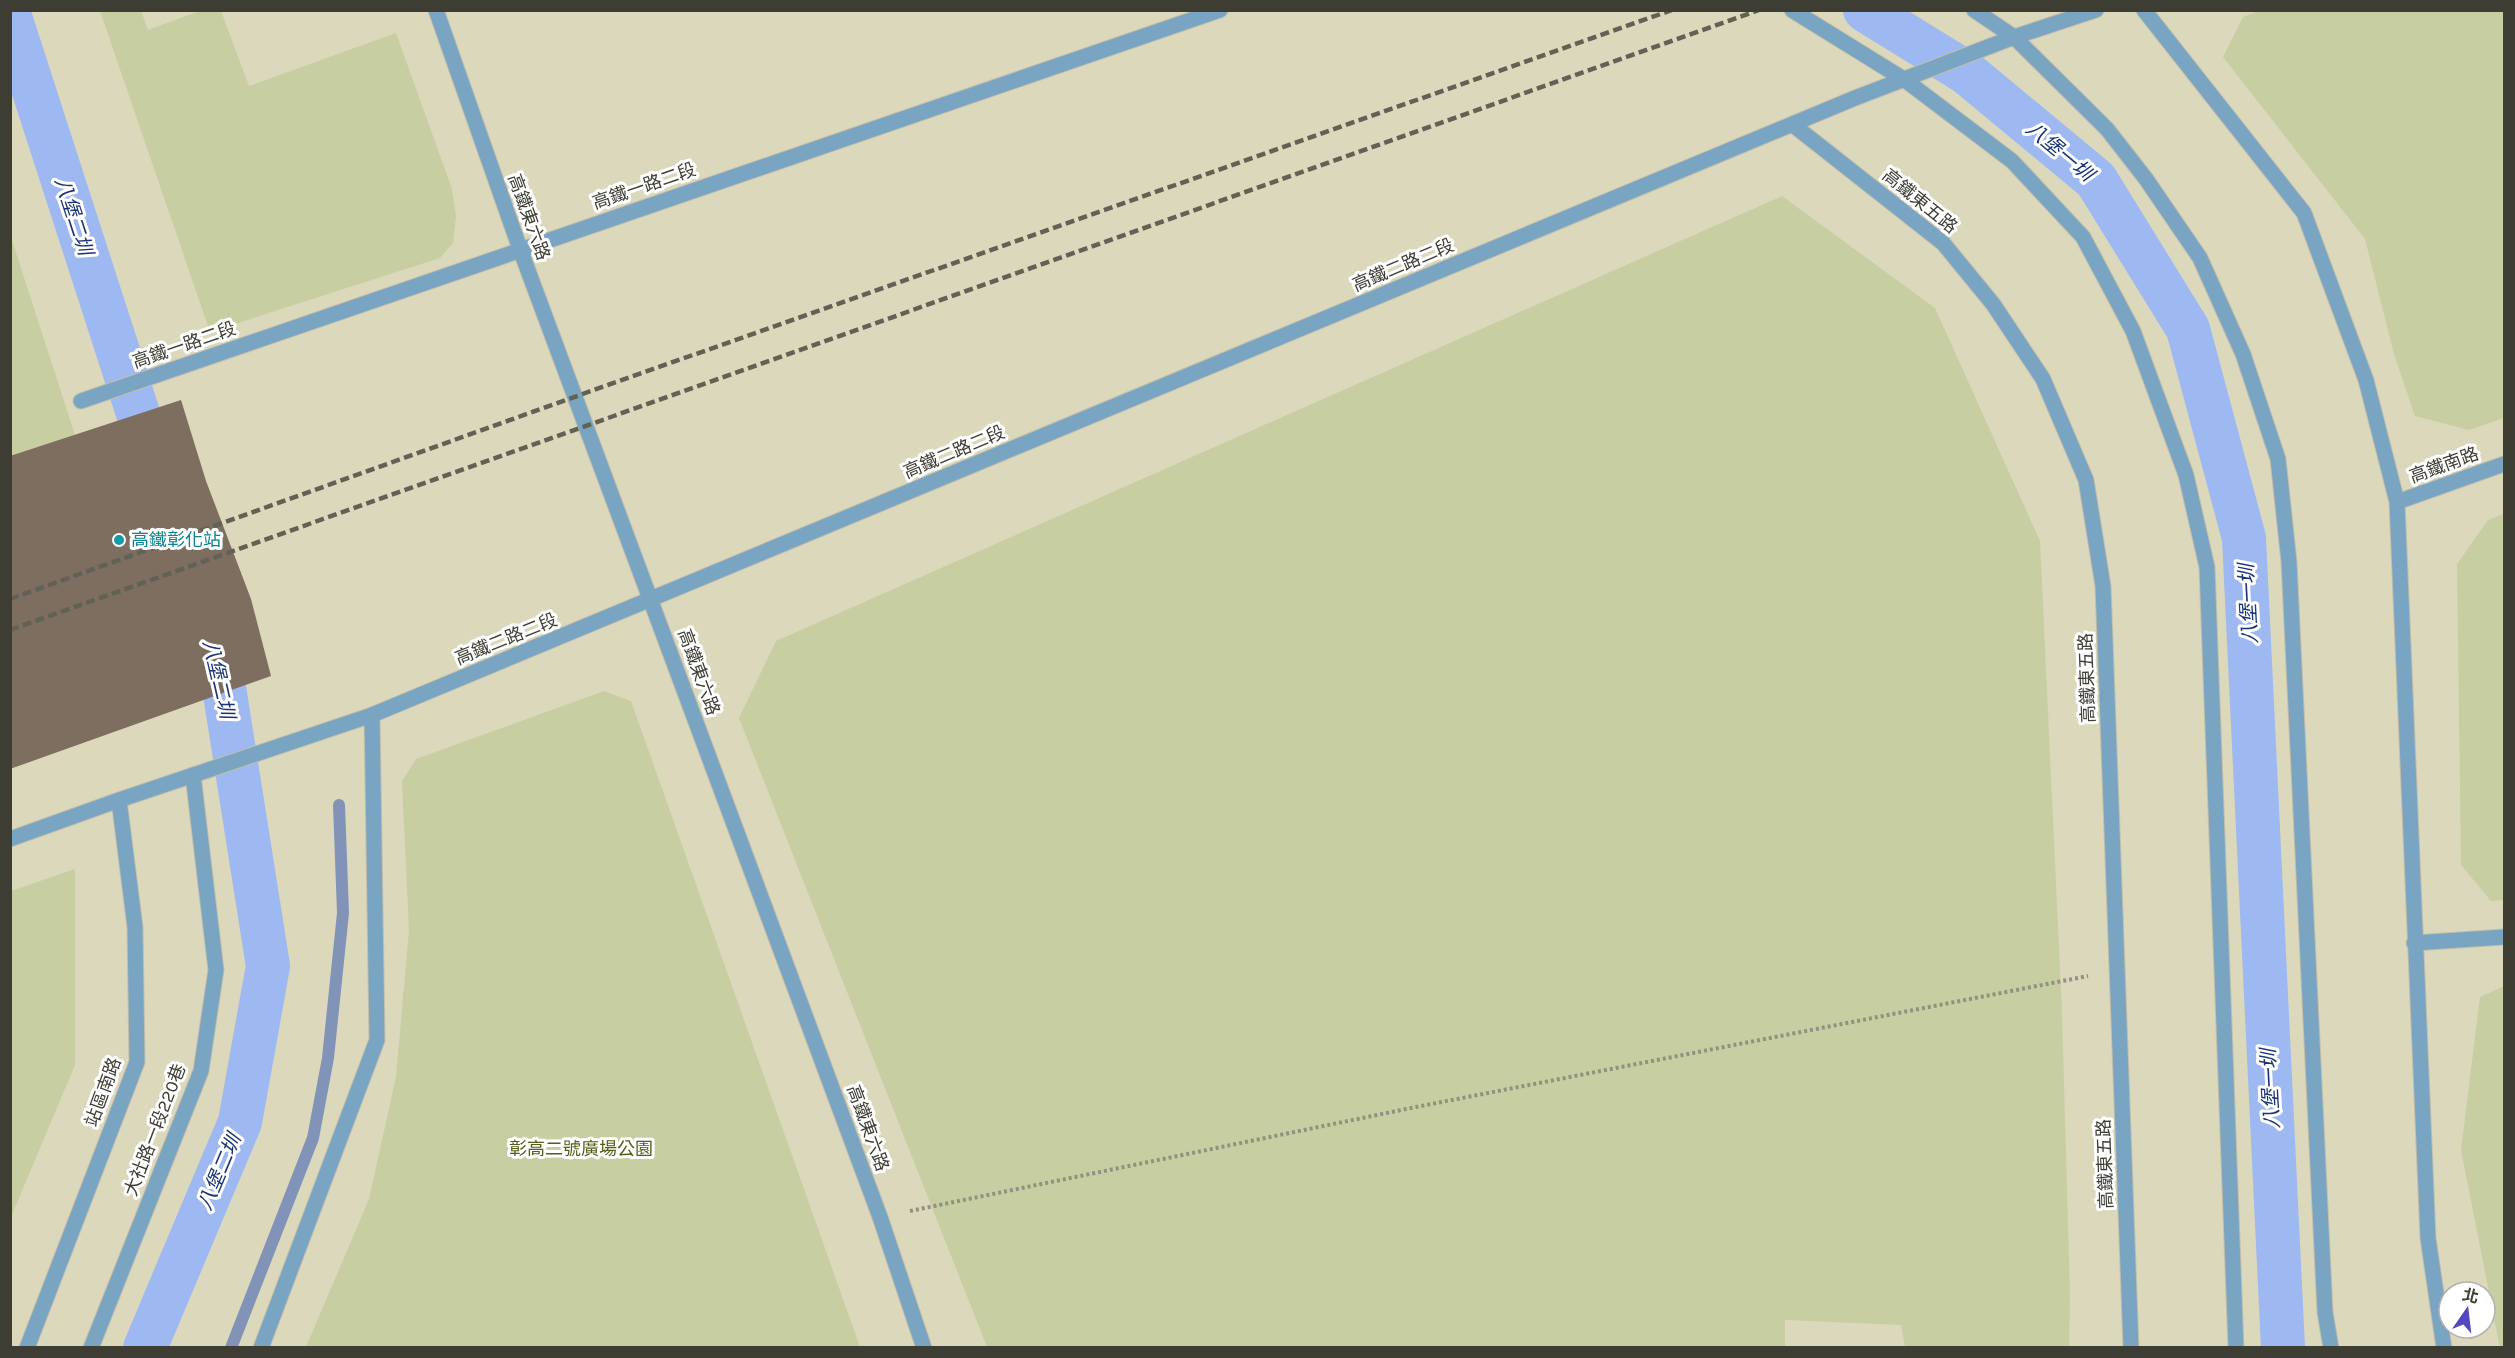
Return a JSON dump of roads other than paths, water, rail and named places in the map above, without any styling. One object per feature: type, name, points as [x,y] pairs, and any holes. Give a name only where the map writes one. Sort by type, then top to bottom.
[{"type":"street","name":"高鐵東六路","points":[[436,10],[520,249],[880,1217],[924,1347]]},
{"type":"street","name":"高鐵一路二段","points":[[81,401],[1220,10]]},
{"type":"street","points":[[1792,10],[1905,80],[2012,160],[2083,237],[2133,332],[2186,476],[2207,567],[2236,1347]]},
{"type":"street","points":[[1974,10],[2014,37],[2107,129],[2146,179],[2200,258],[2242,354],[2278,459],[2289,562],[2325,1312],[2331,1347]]},
{"type":"street","name":"高鐵二路二段","points":[[10,839],[372,715],[1792,124],[2014,37],[2096,10]]},
{"type":"street","points":[[2144,10],[2304,213],[2366,380],[2397,502],[2428,1238],[2444,1347]]},
{"type":"street","name":"高鐵東五路","points":[[1792,124],[1943,243],[1994,304],[2043,379],[2086,480],[2103,586],[2131,1347]]},
{"type":"street","name":"高鐵南路","points":[[2397,502],[2505,464]]},
{"type":"street","points":[[261,1347],[378,1040],[372,715]]},
{"type":"street","name":"大社路一段220巷","points":[[91,1347],[201,1071],[216,970],[192,775]]},
{"type":"street","name":"站區南路","points":[[27,1347],[137,1062],[135,927],[119,800]]},
{"type":"street","points":[[2414,943],[2505,937]]},
{"type":"waterway","name":"八堡一圳","points":[[1865,10],[1967,73],[2096,180],[2188,329],[2244,538],[2283,1348]]},
{"type":"waterway","name":"八堡二圳","points":[[10,17],[156,469]]},
{"type":"waterway","name":"八堡二圳","points":[[145,1348],[240,1122],[268,966],[222,675],[209,636]]},
{"type":"waterway","points":[[231,1348],[313,1138],[328,1058],[343,913],[339,805]]},
{"type":"railway","points":[[10,599],[605,386],[1672,10]]},
{"type":"railway","points":[[10,630],[1759,10]]},
{"type":"place","name":"高鐵彰化站","points":[[119,540]]},
{"type":"park label","name":"彰高二號廣場公園","points":[[581,1149]]}]
